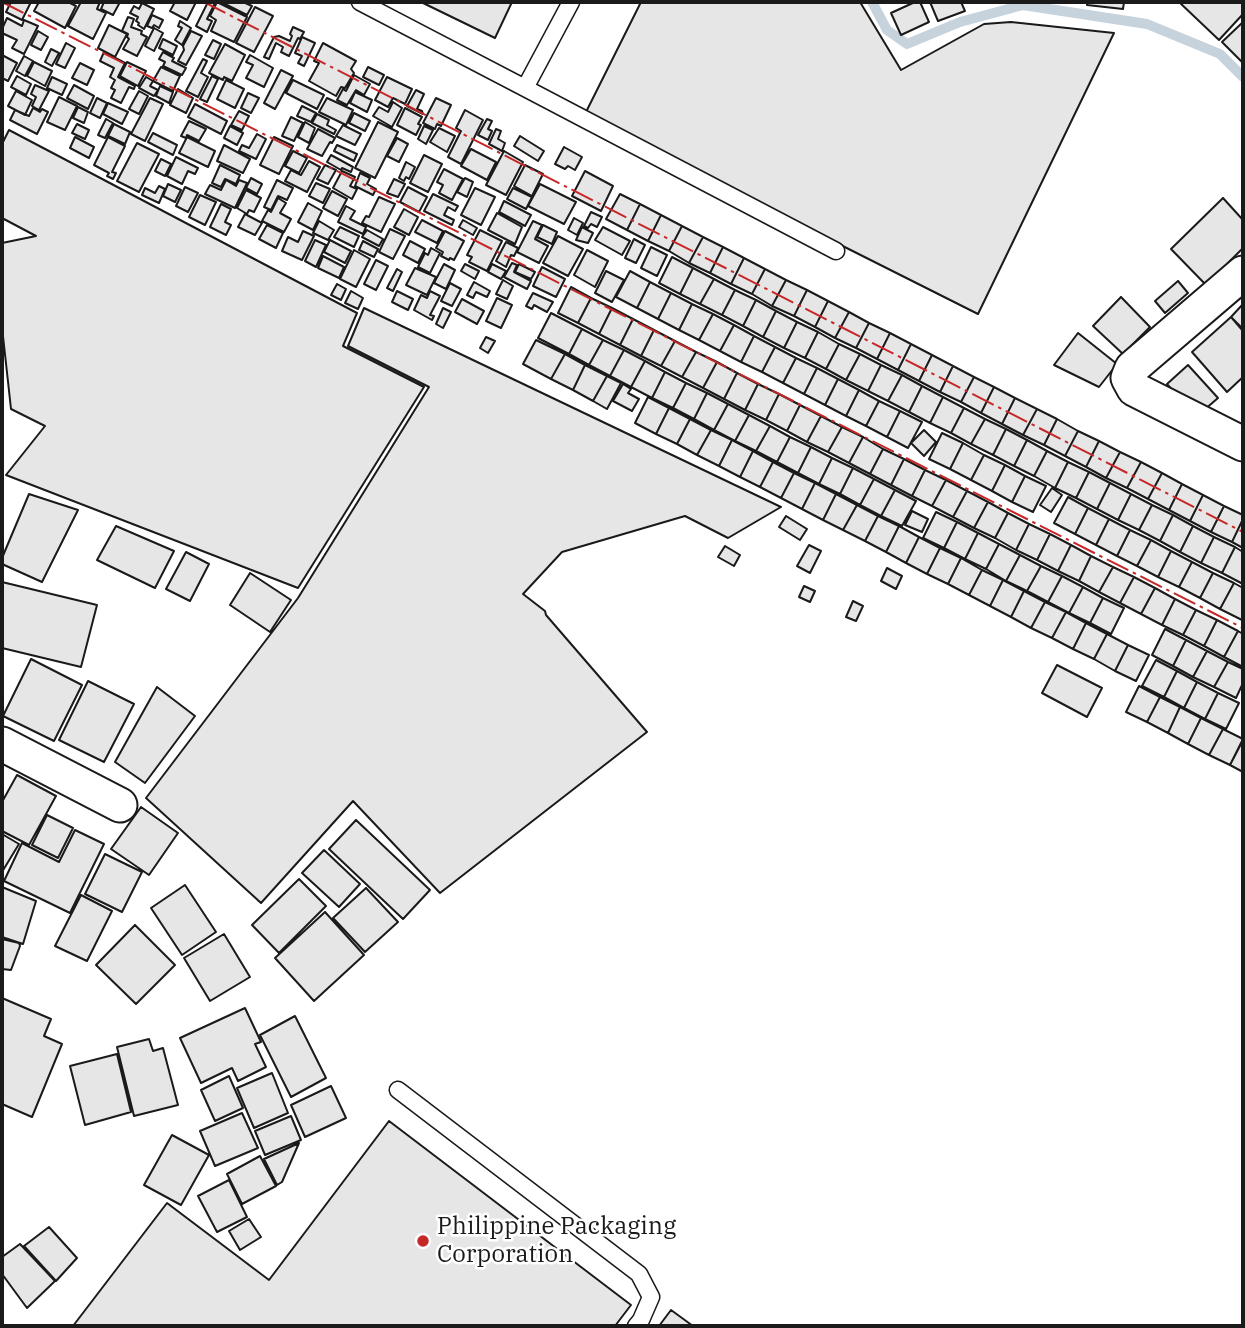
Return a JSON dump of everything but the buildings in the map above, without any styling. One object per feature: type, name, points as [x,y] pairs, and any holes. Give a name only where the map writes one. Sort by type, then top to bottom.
[{"type":"street","points":[[1243,273],[1132,368],[1128,378],[1134,389],[1243,444]]},
{"type":"street","points":[[2,744],[120,805]]},
{"type":"lane","points":[[360,2],[836,251]]},
{"type":"lane","points":[[524,88],[571,2]]},
{"type":"lane","points":[[398,1090],[639,1274],[650,1297],[636,1326]]},
{"type":"waterway","points":[[872,2],[887,30],[907,44],[960,22],[1023,5],[1147,24],[1220,54],[1243,77]]},
{"type":"power","points":[[2,2],[1243,628]]},
{"type":"power","points":[[204,2],[1243,532]]},
{"type":"place","name":"Philippine Packaging Corporation","points":[[423,1241]]}]
